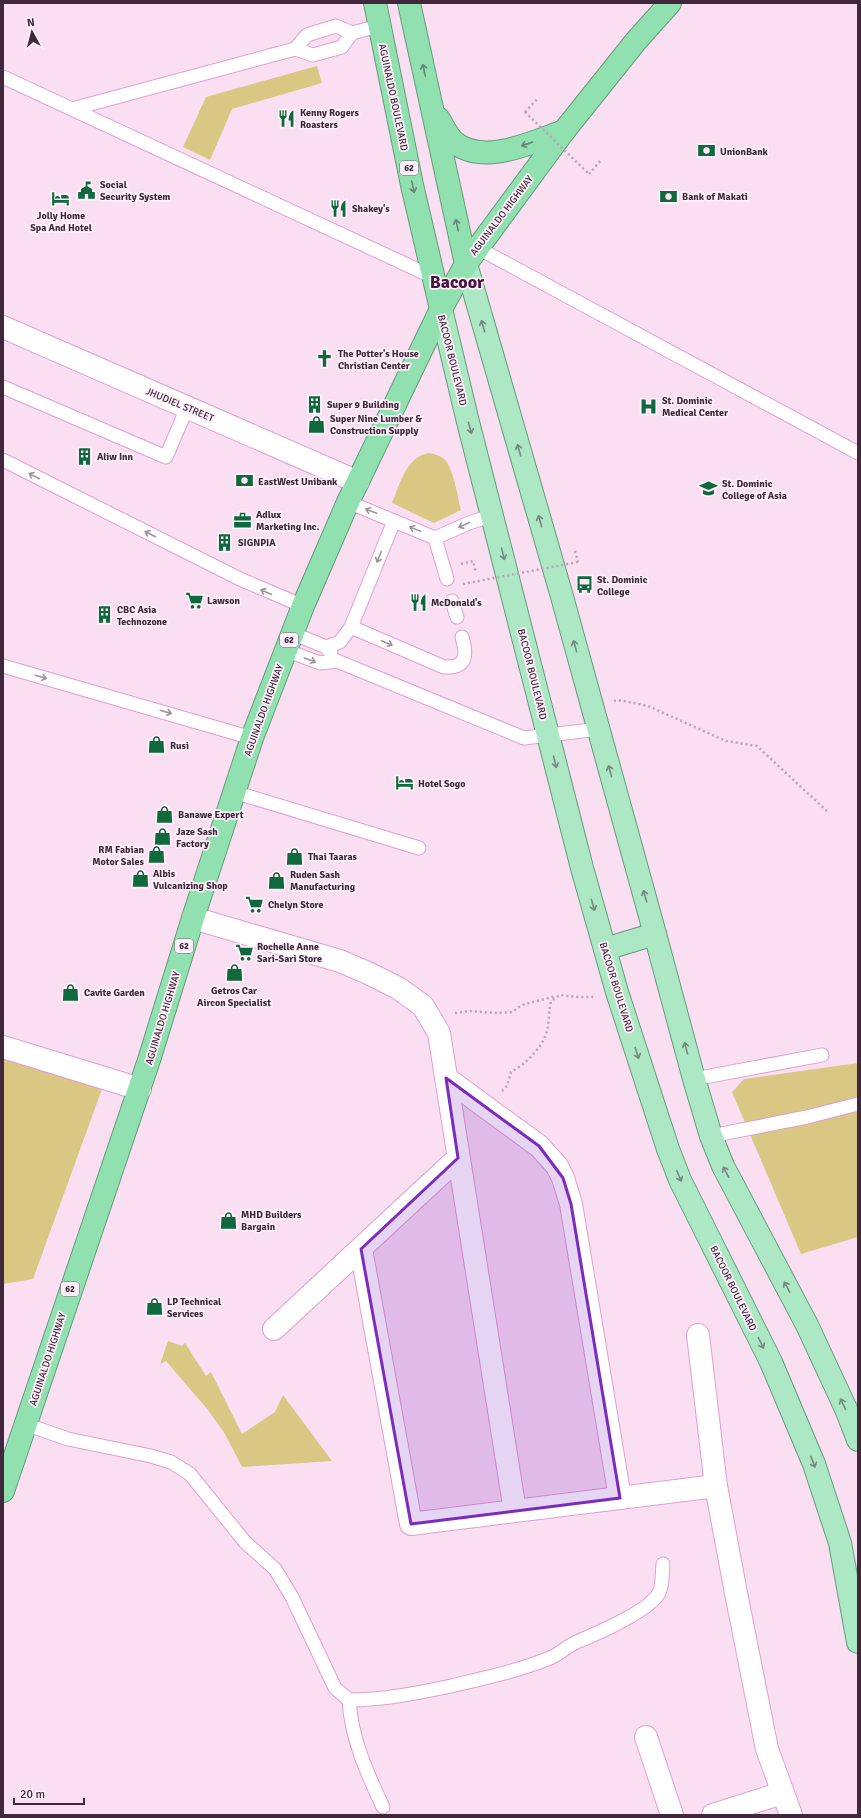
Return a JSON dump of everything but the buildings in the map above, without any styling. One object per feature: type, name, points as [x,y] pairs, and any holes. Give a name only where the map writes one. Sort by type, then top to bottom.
[{"type":"highway","name":"AGUINALDO BOULEVARD","points":[[375,3],[441,309]]},
{"type":"highway","points":[[409,3],[432,108],[471,255]]},
{"type":"highway","name":"AGUINALDO HIGHWAY","points":[[3,1491],[140,1089],[193,918],[252,738],[288,642],[348,502],[441,309],[471,255],[564,131],[632,47],[670,3]]},
{"type":"highway","points":[[432,108],[452,140],[469,151],[486,152],[511,150],[564,131]]},
{"type":"main road","points":[[471,255],[592,706],[711,1136],[723,1166],[807,1325],[846,1409],[858,1440]]},
{"type":"main road","name":"BACOOR BOULEVARD","points":[[441,309],[468,422],[617,992],[668,1149],[680,1180],[771,1362],[814,1464],[840,1543],[858,1642]]},
{"type":"main road","points":[[605,949],[656,934]]},
{"type":"street","name":"JHUDIEL STREET","points":[[3,327],[358,482]]},
{"type":"street","points":[[193,918],[340,961],[398,988],[423,1006],[439,1033],[515,1511]]},
{"type":"street","points":[[3,1047],[140,1089]]},
{"type":"street","points":[[446,1078],[539,1146],[563,1178],[568,1191],[620,1498]]},
{"type":"street","points":[[274,1330],[458,1158]]},
{"type":"street","points":[[361,1249],[411,1524],[716,1486]]},
{"type":"street","points":[[698,1335],[716,1486],[767,1749],[791,1815]]},
{"type":"street","points":[[646,1737],[672,1815]]},
{"type":"street","points":[[713,1815],[782,1793]]},
{"type":"lane","points":[[295,49],[307,35],[336,26],[352,33],[380,26]]},
{"type":"lane","points":[[72,109],[295,49],[313,55],[342,47],[352,33]]},
{"type":"lane","points":[[3,77],[433,277]]},
{"type":"lane","points":[[471,255],[858,453]]},
{"type":"lane","points":[[3,387],[166,457],[188,408]]},
{"type":"lane","points":[[3,460],[235,577],[271,594],[303,606]]},
{"type":"lane","points":[[348,502],[436,538],[493,515]]},
{"type":"lane","points":[[288,642],[326,647],[340,642],[351,627],[394,521]]},
{"type":"lane","points":[[436,538],[447,580]]},
{"type":"lane","points":[[452,601],[457,617]]},
{"type":"lane","points":[[351,627],[444,667],[454,668],[462,663],[465,656],[465,647],[462,638]]},
{"type":"lane","points":[[288,642],[320,663],[336,661],[524,738],[599,729]]},
{"type":"lane","points":[[326,647],[336,661]]},
{"type":"lane","points":[[3,666],[252,738]]},
{"type":"lane","points":[[234,792],[419,848]]},
{"type":"lane","points":[[694,1079],[822,1055]]},
{"type":"lane","points":[[711,1136],[806,1117],[858,1104]]},
{"type":"lane","points":[[25,1424],[68,1439],[158,1458],[171,1462],[190,1474],[245,1542],[275,1569],[292,1597],[335,1688],[349,1700],[370,1699],[433,1690],[500,1675],[552,1658],[573,1644],[606,1630],[641,1610],[658,1594],[662,1584],[662,1564]]},
{"type":"lane","points":[[349,1700],[350,1718],[354,1739],[383,1807]]},
{"type":"path","points":[[538,98],[525,112],[589,174],[602,159]]},
{"type":"path","points":[[458,565],[473,561],[476,573]]},
{"type":"path","points":[[462,578],[463,584],[578,562]]},
{"type":"path","points":[[592,706],[618,700],[648,706],[726,741],[758,746],[829,813]]},
{"type":"path","points":[[431,1019],[469,1011],[497,1013],[512,1012],[522,1004],[560,995],[594,997],[617,992]]},
{"type":"path","points":[[491,1111],[499,1095],[507,1086],[511,1072],[525,1065],[540,1046],[548,1028],[551,1001],[560,995]]},
{"type":"highlighted area","points":[[446,1078],[539,1146],[563,1178],[571,1204],[620,1498],[411,1524],[361,1249],[458,1158]]},
{"type":"shaded area","points":[[317,66],[322,83],[232,109],[210,160],[183,147],[206,97]]},
{"type":"shaded area","points":[[428,453],[444,459],[450,468],[461,510],[434,523],[392,503],[401,480],[409,466],[414,460]]},
{"type":"shaded area","points":[[3,1038],[110,1067],[33,1279],[3,1284]]},
{"type":"shaded area","points":[[858,1063],[858,1237],[801,1254],[732,1092],[744,1079]]},
{"type":"shaded area","points":[[168,1341],[182,1346],[185,1343],[206,1376],[211,1372],[242,1434],[275,1412],[283,1395],[332,1461],[242,1467],[225,1434],[208,1410],[166,1361],[160,1364]]},
{"type":"place","name":"Kenny Rogers Roasters","points":[[287,118]]},
{"type":"place","name":"UnionBank","points":[[707,151]]},
{"type":"place","name":"Social Security System","points":[[87,190]]},
{"type":"place","name":"Bank of Makati","points":[[669,196]]},
{"type":"place","name":"Jolly Home Spa And Hotel","points":[[61,198]]},
{"type":"place","name":"Shakey's","points":[[339,208]]},
{"type":"place","name":"The Potter's House Christian Center","points":[[325,359]]},
{"type":"place","name":"Super 9 Building","points":[[314,404]]},
{"type":"place","name":"St. Dominic Medical Center","points":[[649,406]]},
{"type":"place","name":"Super Nine Lumber & Construction Supply","points":[[317,424]]},
{"type":"place","name":"Aliw Inn","points":[[84,456]]},
{"type":"place","name":"EastWest Unibank","points":[[245,481]]},
{"type":"place","name":"St. Dominic College of Asia","points":[[709,489]]},
{"type":"place","name":"Adlux Marketing Inc.","points":[[243,520]]},
{"type":"place","name":"SIGNPIA","points":[[225,542]]},
{"type":"place","name":"St. Dominic College","points":[[584,585]]},
{"type":"place","name":"Lawson","points":[[194,600]]},
{"type":"place","name":"McDonald's","points":[[418,602]]},
{"type":"place","name":"CBC Asia Technozone","points":[[104,615]]},
{"type":"place","name":"Rusi","points":[[157,745]]},
{"type":"place","name":"Hotel Sogo","points":[[405,783]]},
{"type":"place","name":"Banawe Expert","points":[[165,814]]},
{"type":"place","name":"Jaze Sash Factory","points":[[163,837]]},
{"type":"place","name":"RM Fabian Motor Sales","points":[[157,855]]},
{"type":"place","name":"Thai Taaras","points":[[295,856]]},
{"type":"place","name":"Albis Vulcanizing Shop","points":[[140,879]]},
{"type":"place","name":"Ruden Sash Manufacturing","points":[[277,880]]},
{"type":"place","name":"Chelyn Store","points":[[255,904]]},
{"type":"place","name":"Rochelle Anne Sari-Sari Store","points":[[244,952]]},
{"type":"place","name":"Getros Car Aircon Specialist","points":[[234,973]]},
{"type":"place","name":"Cavite Garden","points":[[71,992]]},
{"type":"place","name":"MHD Builders Bargain","points":[[228,1220]]},
{"type":"place","name":"LP Technical Services","points":[[154,1307]]},
{"type":"district","name":"Bacoor","points":[[457,282]]}]
